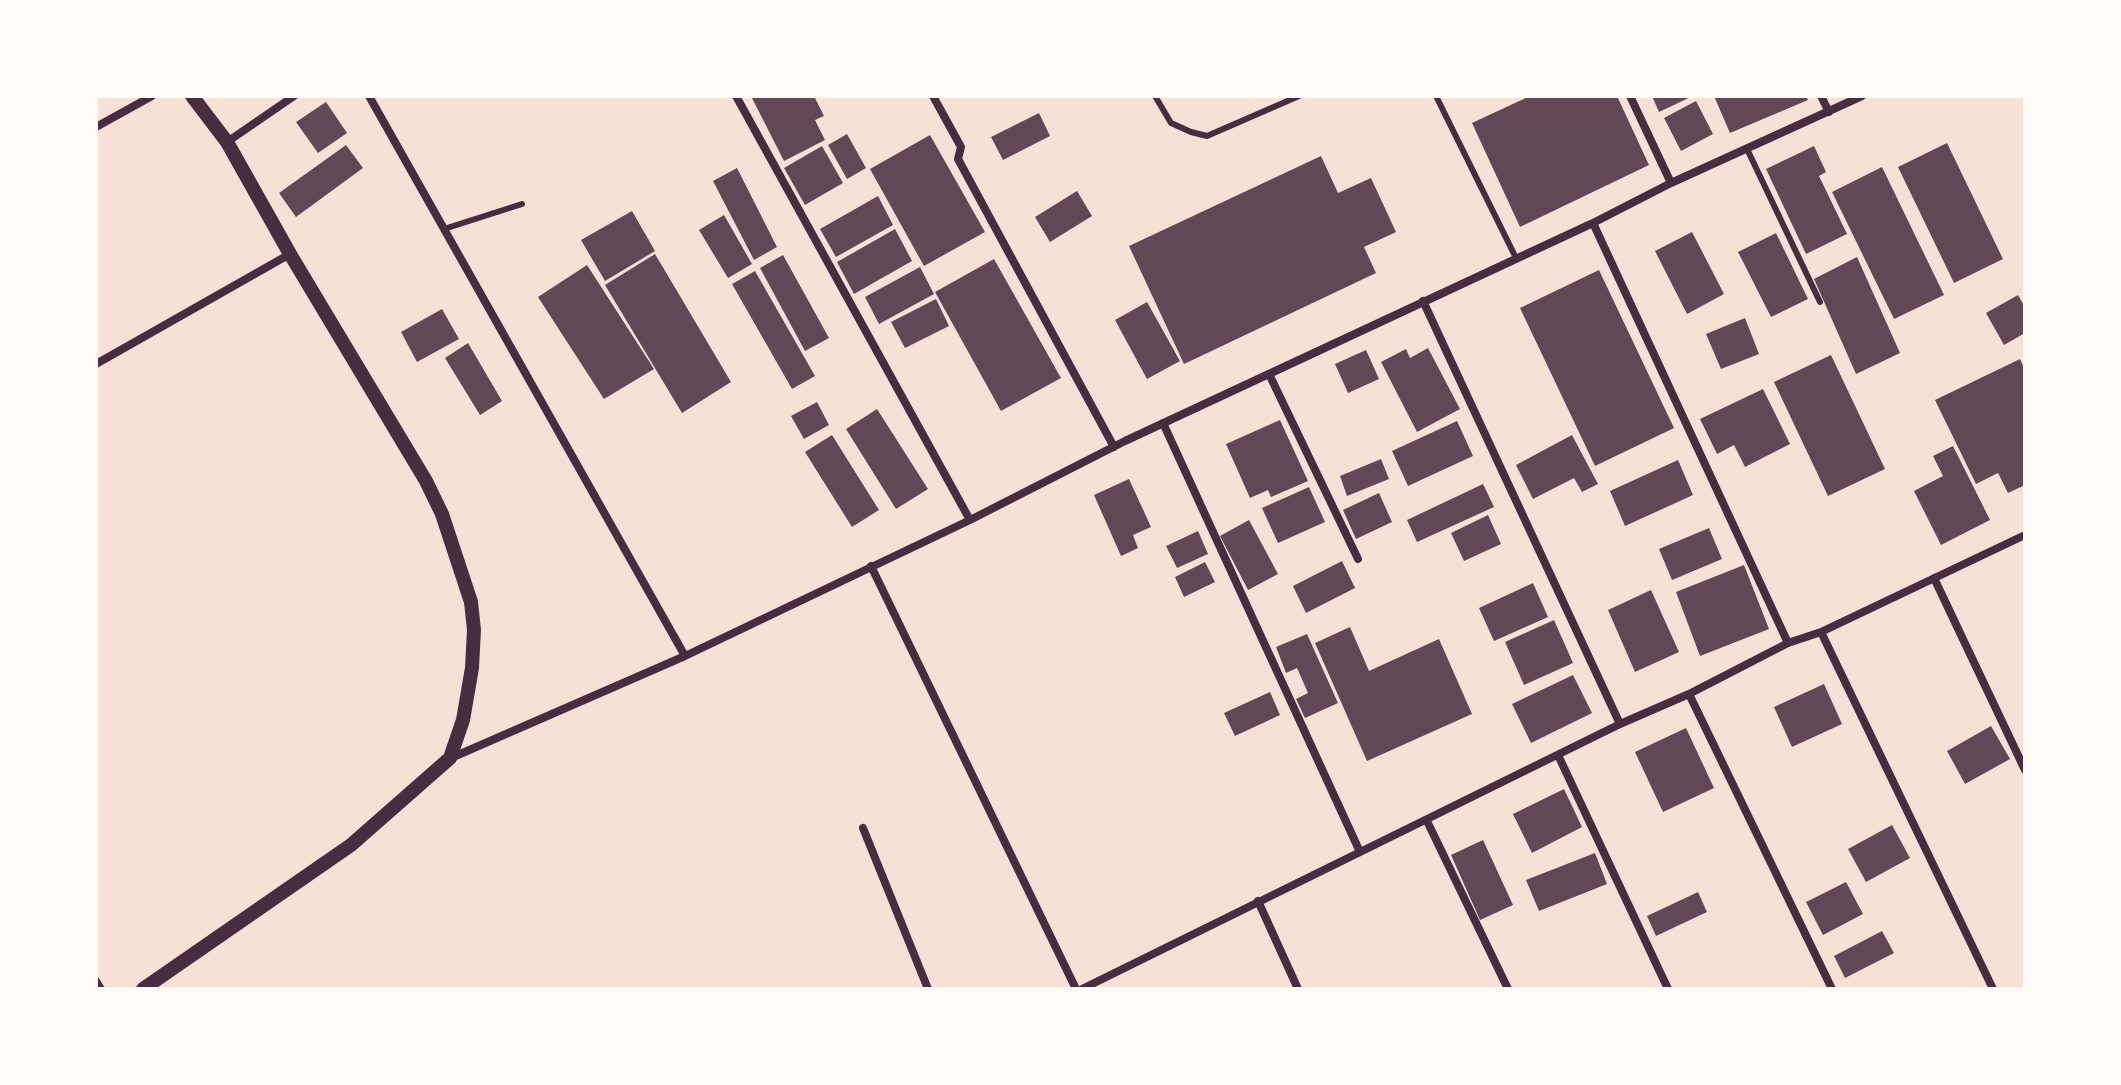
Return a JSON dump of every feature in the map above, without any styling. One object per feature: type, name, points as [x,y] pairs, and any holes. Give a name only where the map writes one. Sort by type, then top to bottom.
[{"type":"street","points":[[96,127],[152,96]]},
{"type":"street","points":[[192,96],[227,142],[426,481],[442,514],[464,577],[474,630],[472,668],[463,720],[450,758]]},
{"type":"street","points":[[227,142],[294,96]]},
{"type":"street","points":[[369,96],[685,656]]},
{"type":"street","points":[[736,96],[970,520]]},
{"type":"street","points":[[933,96],[961,147],[958,159],[1114,447]]},
{"type":"street","points":[[1630,96],[1671,183]]},
{"type":"street","points":[[1821,96],[1829,112]]},
{"type":"street","points":[[143,989],[351,845],[450,758],[685,656],[970,520],[1163,423],[1862,96]]},
{"type":"street","points":[[1593,223],[1788,643]]},
{"type":"street","points":[[96,364],[290,254]]},
{"type":"street","points":[[1423,301],[1620,724]]},
{"type":"street","points":[[1269,374],[1358,559]]},
{"type":"street","points":[[1163,423],[1360,852]]},
{"type":"street","points":[[871,566],[1079,989],[1620,724],[1689,694],[1788,643],[1821,632],[2025,535]]},
{"type":"street","points":[[1934,578],[2025,770]]},
{"type":"street","points":[[1821,632],[1993,989]]},
{"type":"street","points":[[1689,694],[1832,989]]},
{"type":"street","points":[[1558,755],[1668,989]]},
{"type":"street","points":[[1427,821],[1508,989]]},
{"type":"street","points":[[863,828],[928,989]]},
{"type":"street","points":[[1258,901],[1298,989]]},
{"type":"street","points":[[96,981],[101,989]]},
{"type":"lane","points":[[1155,96],[1171,123],[1207,136],[1299,96]]},
{"type":"lane","points":[[1436,96],[1516,258]]},
{"type":"lane","points":[[1747,149],[1820,302]]},
{"type":"lane","points":[[444,229],[522,204]]},
{"type":"building","points":[[814,96],[824,116],[815,120],[825,140],[784,161],[752,98]]},
{"type":"building","points":[[1530,96],[1617,96],[1649,165],[1520,227],[1472,123]]},
{"type":"building","points":[[1652,96],[1693,96],[1659,112]]},
{"type":"building","points":[[1714,96],[1806,96],[1808,100],[1730,133]]},
{"type":"building","points":[[1696,101],[1713,134],[1681,151],[1664,118]]},
{"type":"building","points":[[326,102],[347,133],[318,153],[296,122]]},
{"type":"building","points":[[1039,113],[1050,136],[1003,160],[991,137]]},
{"type":"building","points":[[847,134],[866,168],[847,179],[828,145]]},
{"type":"building","points":[[930,135],[985,232],[924,266],[870,169]]},
{"type":"building","points":[[1947,143],[2003,259],[1954,283],[1898,167]]},
{"type":"building","points":[[346,145],[363,168],[296,217],[279,193]]},
{"type":"building","points":[[822,146],[843,183],[805,205],[784,168]]},
{"type":"building","points":[[1814,146],[1826,172],[1819,176],[1847,234],[1806,254],[1766,169]]},
{"type":"building","points":[[1321,156],[1338,193],[1371,178],[1396,232],[1364,247],[1376,273],[1184,364],[1129,246]]},
{"type":"building","points":[[1882,167],[1944,295],[1894,319],[1832,192]]},
{"type":"building","points":[[737,168],[777,247],[754,260],[713,181]]},
{"type":"building","points":[[1077,191],[1092,216],[1050,242],[1035,217]]},
{"type":"building","points":[[878,196],[893,225],[836,257],[820,229]]},
{"type":"building","points":[[632,211],[655,251],[605,281],[581,240]]},
{"type":"building","points":[[724,215],[752,264],[728,278],[699,230]]},
{"type":"building","points":[[895,229],[912,261],[854,294],[837,262]]},
{"type":"building","points":[[1692,232],[1724,294],[1687,314],[1655,251]]},
{"type":"building","points":[[1776,233],[1808,299],[1771,317],[1738,252]]},
{"type":"building","points":[[655,254],[731,382],[682,413],[605,285]]},
{"type":"building","points":[[783,255],[829,338],[805,351],[760,268]]},
{"type":"building","points":[[1857,257],[1900,353],[1856,374],[1814,279]]},
{"type":"building","points":[[994,259],[1061,378],[1001,411],[935,292]]},
{"type":"building","points":[[587,265],[654,369],[604,399],[538,297]]},
{"type":"building","points":[[920,267],[934,294],[879,324],[865,297]]},
{"type":"building","points":[[1599,270],[1674,428],[1595,466],[1520,308]]},
{"type":"building","points":[[755,271],[815,376],[792,389],[732,284]]},
{"type":"building","points":[[2018,295],[2025,307],[2025,333],[2004,345],[1986,313]]},
{"type":"building","points":[[936,299],[949,326],[905,348],[891,322]]},
{"type":"building","points":[[1147,302],[1180,361],[1147,379],[1115,320]]},
{"type":"building","points":[[442,309],[459,339],[417,362],[401,332]]},
{"type":"building","points":[[1745,318],[1759,354],[1721,369],[1706,334]]},
{"type":"building","points":[[468,343],[502,401],[480,415],[445,358]]},
{"type":"building","points":[[1428,348],[1460,409],[1417,432],[1381,362],[1406,349],[1410,358]]},
{"type":"building","points":[[1366,350],[1379,379],[1348,393],[1335,364]]},
{"type":"building","points":[[1831,355],[1885,469],[1828,496],[1774,382]]},
{"type":"building","points":[[2020,359],[2025,370],[2025,485],[2008,493],[1998,473],[1976,484],[1935,400]]},
{"type":"building","points":[[1763,389],[1790,444],[1745,467],[1734,445],[1717,454],[1700,419]]},
{"type":"building","points":[[817,402],[829,425],[804,439],[791,416]]},
{"type":"building","points":[[877,409],[928,489],[896,509],[846,429]]},
{"type":"building","points":[[1280,420],[1308,481],[1271,497],[1268,490],[1250,498],[1226,444]]},
{"type":"building","points":[[1457,421],[1473,456],[1408,486],[1392,451]]},
{"type":"building","points":[[832,435],[879,510],[852,527],[805,452]]},
{"type":"building","points":[[1572,435],[1598,484],[1582,492],[1574,478],[1533,499],[1516,465]]},
{"type":"building","points":[[1953,446],[1990,520],[1941,545],[1914,491],[1943,476],[1933,456]]},
{"type":"building","points":[[1381,459],[1389,479],[1347,496],[1340,476]]},
{"type":"building","points":[[1678,460],[1693,495],[1625,526],[1610,491]]},
{"type":"building","points":[[1129,479],[1151,527],[1133,535],[1138,548],[1121,556],[1094,495]]},
{"type":"building","points":[[1483,484],[1494,507],[1417,542],[1407,520]]},
{"type":"building","points":[[1309,487],[1325,522],[1278,543],[1262,508]]},
{"type":"building","points":[[1379,493],[1392,522],[1356,539],[1343,510]]},
{"type":"building","points":[[1488,515],[1501,544],[1464,561],[1451,533]]},
{"type":"building","points":[[1249,520],[1278,574],[1248,590],[1220,536]]},
{"type":"building","points":[[1709,528],[1722,559],[1672,580],[1659,549]]},
{"type":"building","points":[[1198,531],[1208,554],[1177,568],[1166,546]]},
{"type":"building","points":[[1342,561],[1355,588],[1306,613],[1293,586]]},
{"type":"building","points":[[1205,562],[1215,582],[1184,597],[1175,577]]},
{"type":"building","points":[[1744,565],[1769,629],[1700,656],[1676,592]]},
{"type":"building","points":[[1533,583],[1548,617],[1494,641],[1479,608]]},
{"type":"building","points":[[1651,590],[1679,652],[1635,672],[1608,610]]},
{"type":"building","points":[[1554,620],[1573,663],[1524,685],[1505,642]]},
{"type":"building","points":[[1350,627],[1369,671],[1439,639],[1472,714],[1367,761],[1315,643]]},
{"type":"building","points":[[1307,634],[1338,703],[1305,718],[1296,699],[1308,693],[1297,668],[1286,673],[1276,647]]},
{"type":"building","points":[[1573,675],[1592,713],[1531,743],[1512,704]]},
{"type":"building","points":[[1824,684],[1842,724],[1792,747],[1774,707]]},
{"type":"building","points":[[1270,692],[1280,715],[1235,736],[1224,713]]},
{"type":"building","points":[[1991,726],[2010,759],[1965,784],[1947,751]]},
{"type":"building","points":[[1686,728],[1714,788],[1663,812],[1635,752]]},
{"type":"building","points":[[1564,789],[1582,827],[1532,853],[1513,814]]},
{"type":"building","points":[[1892,825],[1910,858],[1866,882],[1848,849]]},
{"type":"building","points":[[1483,840],[1513,905],[1480,920],[1451,855]]},
{"type":"building","points":[[1595,853],[1607,884],[1539,911],[1526,880]]},
{"type":"building","points":[[1846,882],[1863,914],[1823,935],[1806,902]]},
{"type":"building","points":[[1698,892],[1707,912],[1656,936],[1647,916]]},
{"type":"building","points":[[1882,931],[1894,953],[1845,978],[1834,956]]}]
